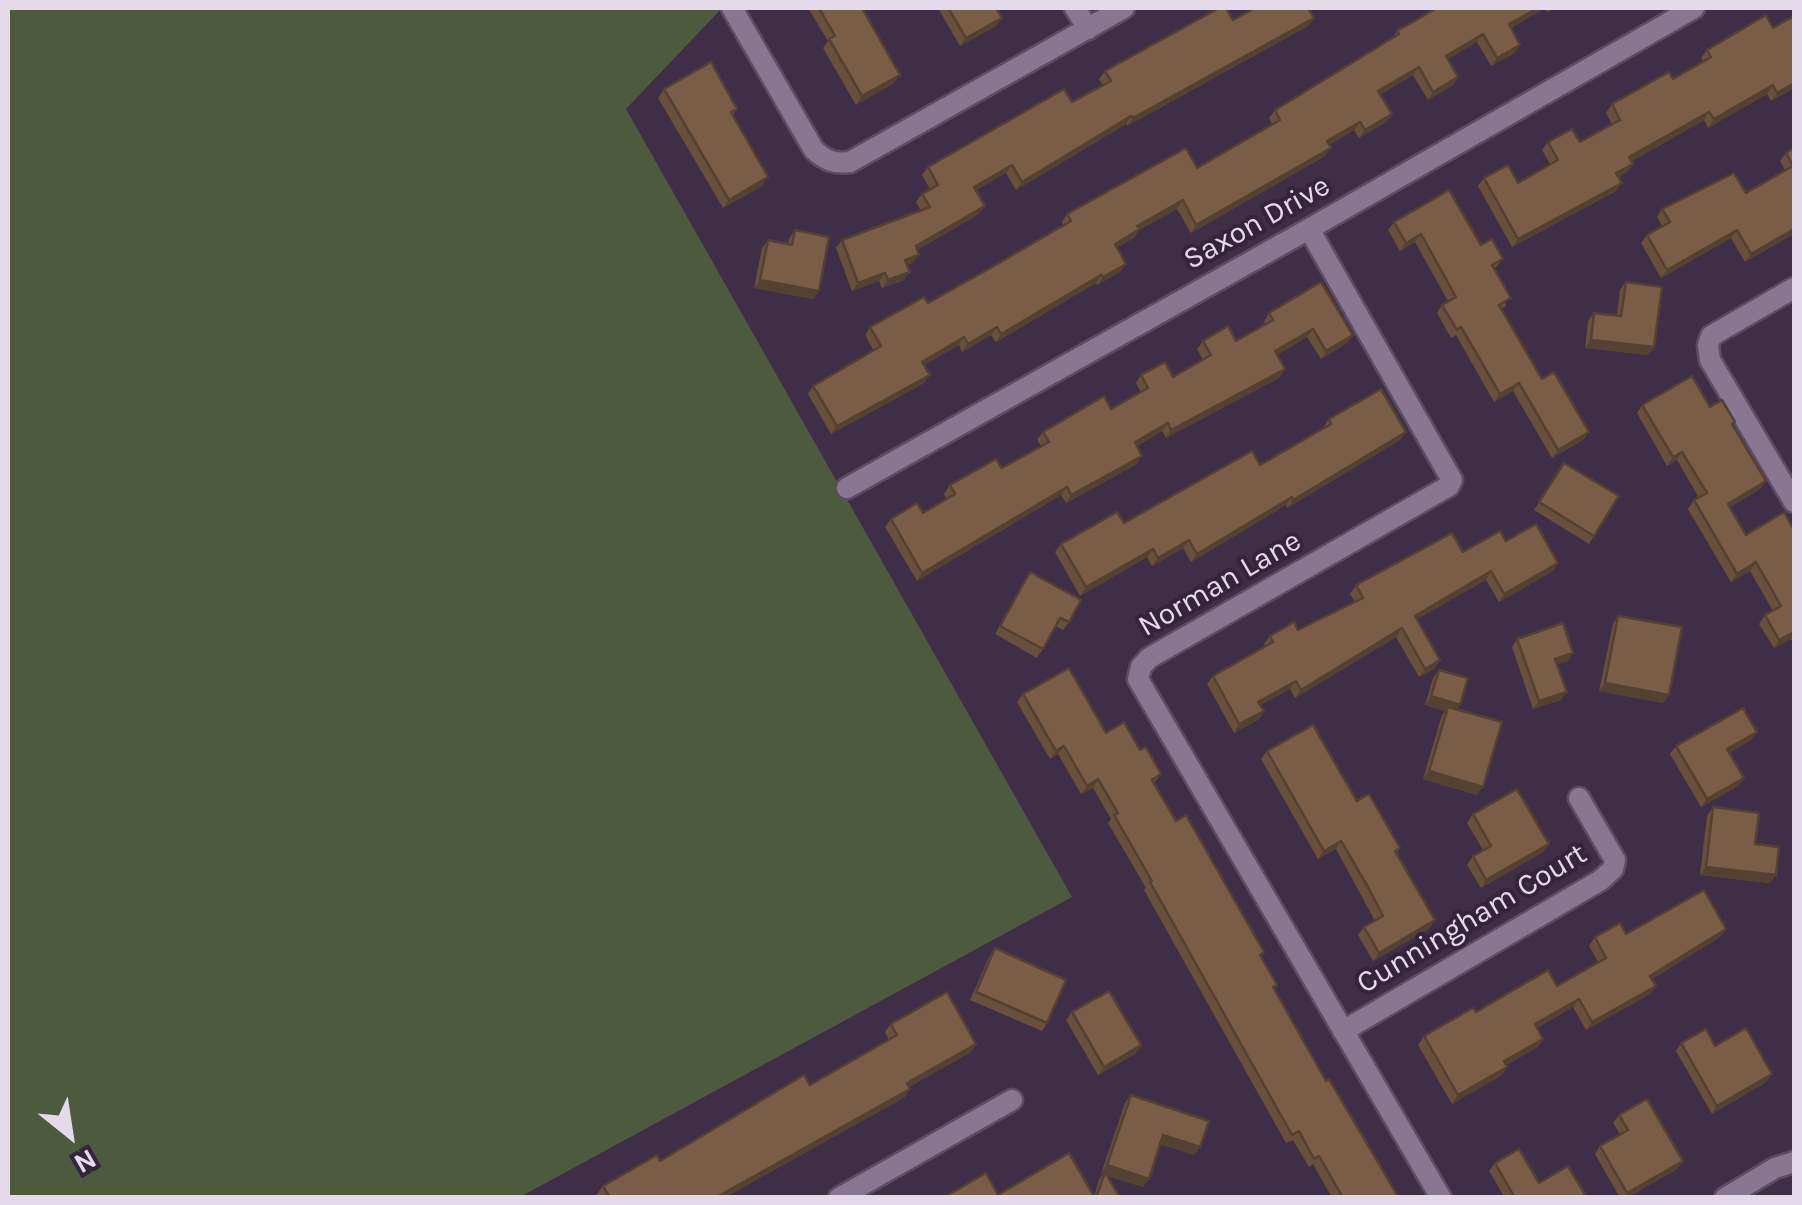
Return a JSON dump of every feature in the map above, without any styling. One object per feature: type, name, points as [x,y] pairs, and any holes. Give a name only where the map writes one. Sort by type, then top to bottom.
[{"type":"street","points":[[732,8],[814,150],[825,160],[850,162],[1124,8]]},
{"type":"street","points":[[1075,8],[1088,29]]},
{"type":"street","name":"Saxon Drive","points":[[847,488],[1694,8]]},
{"type":"street","name":"Norman Lane","points":[[1309,229],[1452,480],[1449,486],[1149,658],[1138,678],[1441,1198]]},
{"type":"street","points":[[1794,288],[1712,336],[1708,344],[1710,360],[1794,502]]},
{"type":"street","name":"Cunningham Court","points":[[1343,1031],[1601,880],[1613,869],[1616,860],[1579,798]]},
{"type":"street","points":[[839,1198],[1012,1100]]},
{"type":"street","points":[[1726,1198],[1775,1168],[1794,1162]]},
{"type":"green space","points":[[8,8],[722,8],[626,109],[1072,897],[520,1197],[8,1197]]},
{"type":"building","points":[[819,8],[862,8],[900,75],[862,96],[829,39],[835,36]]},
{"type":"building","points":[[948,8],[996,8],[1002,18],[966,38]]},
{"type":"building","points":[[1219,8],[1226,8],[1233,20],[1255,8],[1308,8],[1314,18],[1131,116],[1022,182],[1012,165],[974,187],[985,206],[916,246],[919,255],[905,260],[910,272],[888,280],[885,273],[858,283],[842,240],[930,207],[922,194],[938,185],[928,167],[1064,89],[1072,102],[1111,81],[1105,71]]},
{"type":"building","points":[[1437,8],[1538,8],[1509,24],[1520,45],[1497,58],[1483,34],[1446,56],[1458,77],[1433,92],[1419,67],[1378,91],[1392,114],[1365,130],[1360,122],[1327,141],[1331,148],[1196,225],[1183,200],[1137,226],[1140,229],[1115,244],[1126,264],[1001,334],[997,327],[968,344],[964,337],[922,362],[930,375],[837,426],[813,386],[881,346],[870,327],[924,297],[928,303],[994,266],[1071,221],[1067,214],[1186,148],[1197,168],[1280,120],[1275,110]]},
{"type":"building","points":[[1766,15],[1773,28],[1794,16],[1794,83],[1777,93],[1773,85],[1714,119],[1709,112],[1629,157],[1633,164],[1616,173],[1622,183],[1518,239],[1484,178],[1508,165],[1518,183],[1558,160],[1548,142],[1572,129],[1580,142],[1620,120],[1612,104],[1669,72],[1673,79],[1711,57],[1707,50]]},
{"type":"building","points":[[711,62],[737,109],[731,112],[768,177],[729,200],[664,89]]},
{"type":"building","points":[[1794,148],[1794,229],[1751,254],[1737,230],[1667,270],[1647,235],[1670,222],[1662,209],[1734,173],[1746,193],[1793,166],[1786,153]]},
{"type":"building","points":[[1449,190],[1481,245],[1492,239],[1503,259],[1492,265],[1511,298],[1499,305],[1542,379],[1554,372],[1589,432],[1558,450],[1519,383],[1500,394],[1461,327],[1457,330],[1442,305],[1456,297],[1421,234],[1406,243],[1394,222]]},
{"type":"building","points":[[795,230],[829,237],[819,291],[760,280],[768,240],[792,245]]},
{"type":"building","points":[[1321,282],[1353,335],[1326,351],[1313,329],[1275,351],[1285,369],[1171,430],[1168,423],[1135,442],[1142,456],[1071,495],[1067,487],[922,573],[891,519],[917,503],[923,513],[955,494],[950,485],[996,459],[1002,468],[1049,442],[1043,432],[1104,396],[1111,409],[1148,388],[1141,375],[1165,362],[1173,377],[1211,355],[1203,341],[1228,326],[1236,341],[1273,320],[1269,313]]},
{"type":"building","points":[[1626,282],[1662,287],[1654,347],[1591,340],[1594,313],[1621,316]]},
{"type":"building","points":[[1692,376],[1710,407],[1722,400],[1766,481],[1728,504],[1746,535],[1784,512],[1794,530],[1794,632],[1779,640],[1765,615],[1781,606],[1756,562],[1737,574],[1694,500],[1707,493],[1682,452],[1673,457],[1642,405]]},
{"type":"building","points":[[1381,389],[1406,432],[1197,554],[1189,540],[1158,558],[1153,549],[1086,587],[1061,544],[1117,512],[1124,523],[1252,451],[1260,465],[1331,424],[1329,419]]},
{"type":"building","points":[[1564,463],[1619,496],[1594,536],[1539,502]]},
{"type":"building","points":[[1536,524],[1558,563],[1504,594],[1491,571],[1415,616],[1440,660],[1425,669],[1402,628],[1301,690],[1296,681],[1258,702],[1264,711],[1239,724],[1213,676],[1273,642],[1270,636],[1294,622],[1298,630],[1363,598],[1356,585],[1452,533],[1463,552],[1500,531],[1506,541]]},
{"type":"building","points":[[1030,572],[1081,600],[1069,622],[1060,618],[1043,649],[1000,626]]},
{"type":"building","points":[[1618,616],[1682,627],[1669,695],[1605,683]]},
{"type":"building","points":[[1563,623],[1573,653],[1555,659],[1567,692],[1539,701],[1517,639]]},
{"type":"building","points":[[1069,668],[1106,733],[1124,722],[1140,750],[1146,747],[1161,774],[1152,780],[1176,821],[1186,815],[1264,952],[1260,955],[1277,985],[1273,987],[1399,1198],[1343,1198],[1299,1131],[1292,1135],[1150,882],[1098,779],[1087,786],[1064,746],[1056,751],[1023,694]]},
{"type":"building","points":[[1439,670],[1468,678],[1460,705],[1431,696]]},
{"type":"building","points":[[1448,707],[1502,722],[1483,787],[1429,771]]},
{"type":"building","points":[[1743,708],[1757,732],[1727,749],[1744,778],[1707,799],[1676,746]]},
{"type":"building","points":[[1313,725],[1357,801],[1369,794],[1400,848],[1395,851],[1435,920],[1379,953],[1364,927],[1383,916],[1368,887],[1341,841],[1324,851],[1267,751]]},
{"type":"building","points":[[1517,789],[1549,844],[1486,880],[1473,856],[1491,846],[1473,814]]},
{"type":"building","points":[[1713,807],[1759,813],[1755,844],[1779,847],[1776,875],[1706,867]]},
{"type":"building","points":[[1704,890],[1726,929],[1650,976],[1656,986],[1592,1022],[1579,999],[1535,1024],[1543,1039],[1504,1061],[1507,1067],[1458,1095],[1424,1036],[1473,1008],[1476,1012],[1548,970],[1557,986],[1606,958],[1595,937],[1620,923],[1626,934]]},
{"type":"building","points":[[995,948],[1066,980],[1047,1023],[976,992]]},
{"type":"building","points":[[1109,991],[1141,1045],[1104,1067],[1072,1012]]},
{"type":"building","points":[[947,992],[976,1044],[907,1083],[910,1089],[715,1198],[610,1198],[603,1186],[657,1155],[660,1161],[804,1075],[810,1085],[897,1035],[891,1024]]},
{"type":"building","points":[[1746,1028],[1772,1074],[1717,1106],[1681,1043],[1706,1029],[1715,1046]]},
{"type":"building","points":[[1131,1095],[1209,1121],[1200,1147],[1163,1135],[1149,1179],[1107,1165]]},
{"type":"building","points":[[1647,1099],[1683,1161],[1627,1193],[1600,1146],[1628,1130],[1619,1115]]},
{"type":"building","points":[[1519,1149],[1539,1183],[1568,1166],[1587,1198],[1515,1198],[1495,1163]]},
{"type":"building","points":[[1069,1153],[1095,1198],[943,1198],[986,1173],[998,1195]]},
{"type":"building","points":[[1105,1172],[1120,1198],[1096,1198]]}]
